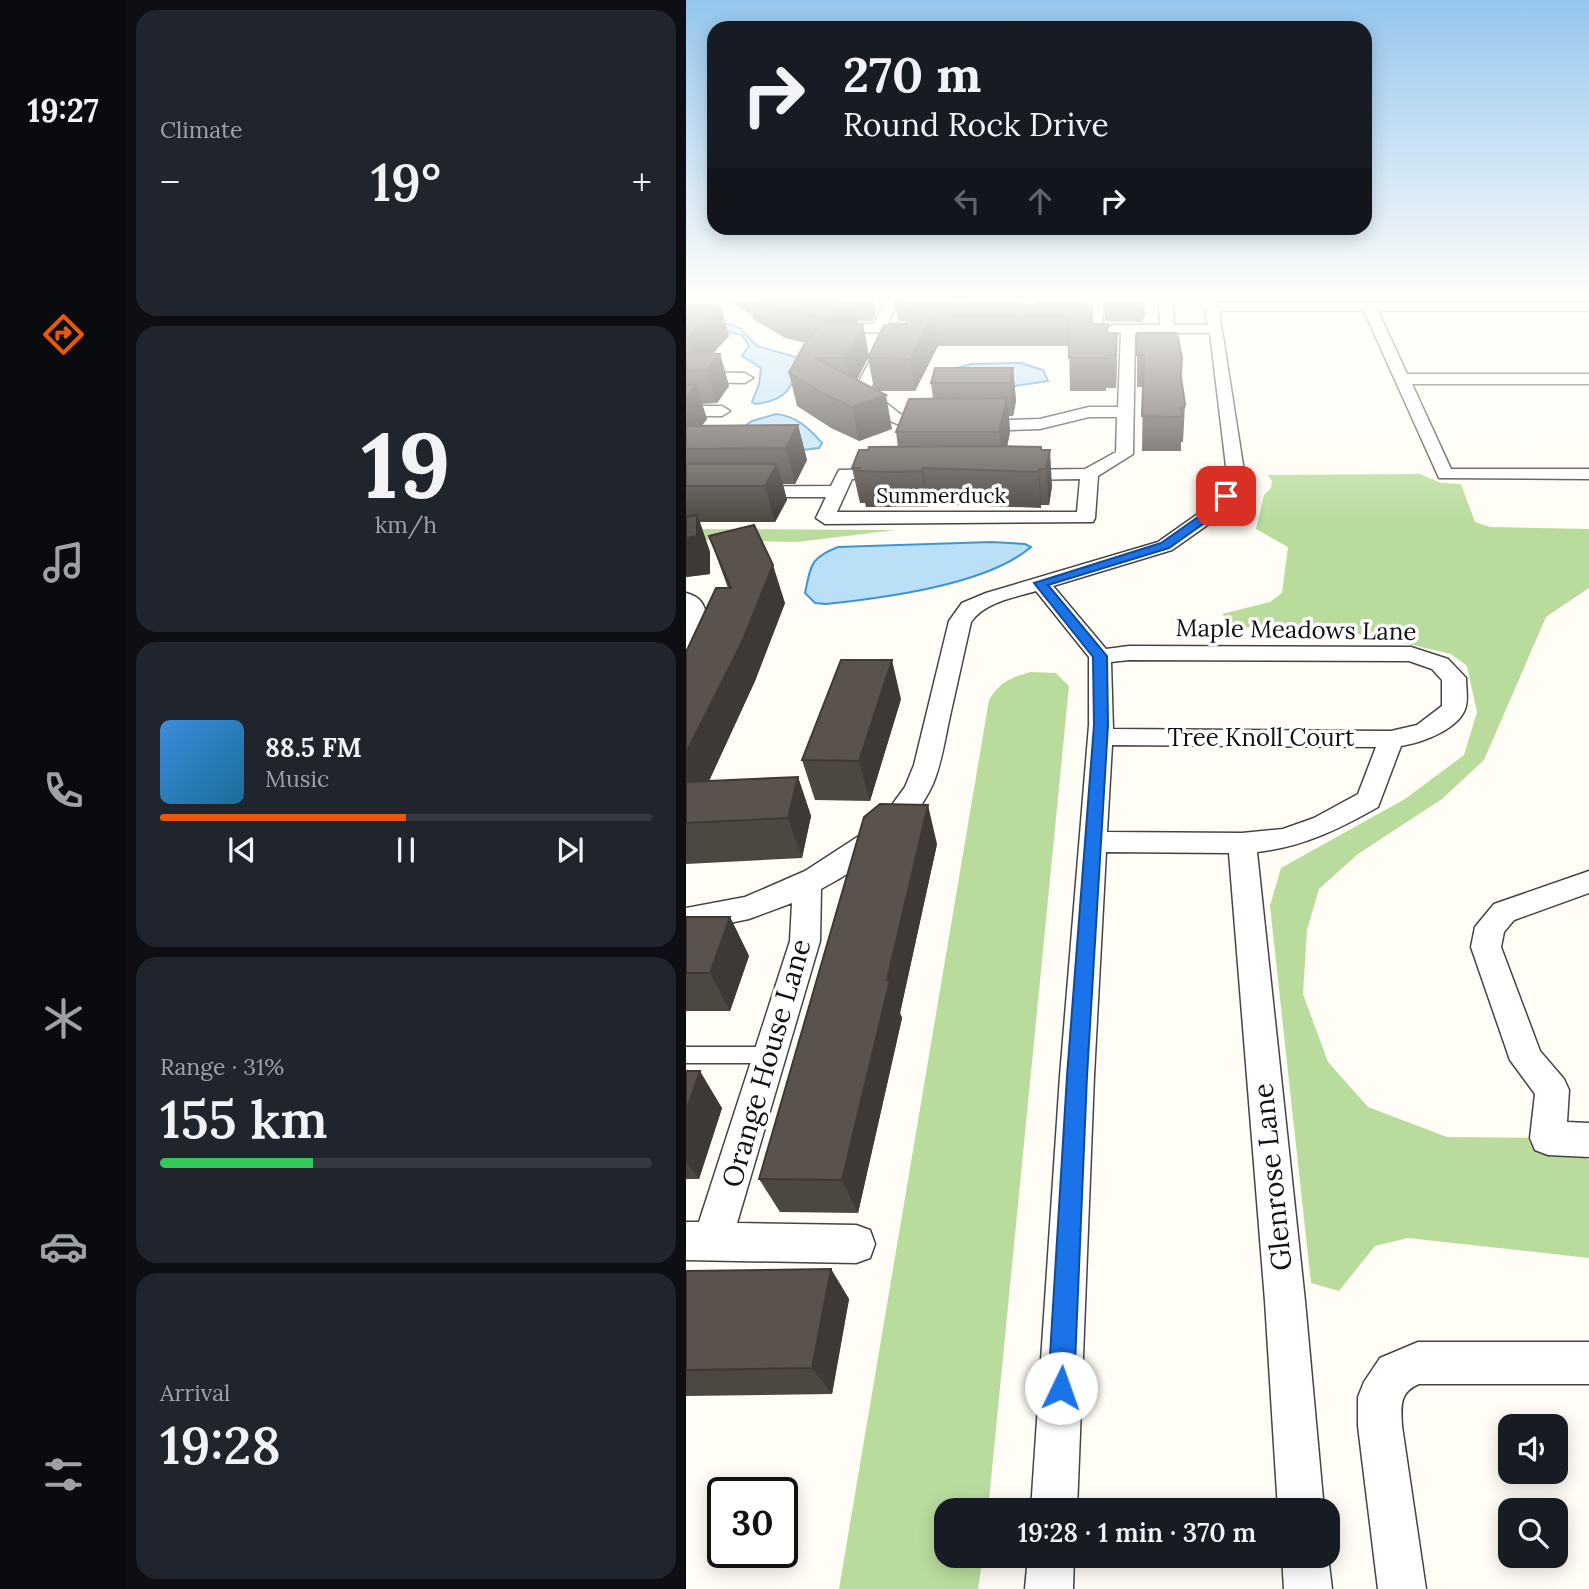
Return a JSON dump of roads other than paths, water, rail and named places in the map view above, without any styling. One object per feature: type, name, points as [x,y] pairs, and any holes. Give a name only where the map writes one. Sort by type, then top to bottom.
[{"type":"street","points":[[868,374],[862,391],[880,411],[912,424],[1040,424],[1089,412],[1127,412]]},
{"type":"street","points":[[1001,475],[1089,474],[1124,454],[1127,374]]},
{"type":"street","points":[[686,920],[750,909],[807,883],[830,870],[897,817],[916,790],[927,765],[960,621],[970,608],[993,597],[1165,546],[1209,515],[1237,484],[1222,374]]},
{"type":"street","points":[[1400,374],[1445,474],[1589,474]]},
{"type":"street","points":[[686,377],[745,378]]},
{"type":"street","points":[[1402,379],[1589,379]]},
{"type":"street","points":[[686,411],[722,411]]},
{"type":"street","points":[[686,492],[836,492],[845,474],[899,474]]},
{"type":"street","name":"Summerduck","points":[[836,492],[825,518],[1086,518],[1089,474]]},
{"type":"street","points":[[1040,583],[1100,656],[1100,737],[1077,1076],[1055,1498]]},
{"type":"street","points":[[686,649],[694,636],[696,612],[687,599]]},
{"type":"street","name":"Maple Meadows Lane","points":[[1100,656],[1129,653],[1410,654],[1440,664],[1454,678],[1454,708],[1439,723],[1421,735]]},
{"type":"street","name":"Tree Knoll Court","points":[[1100,737],[1391,739],[1421,735]]},
{"type":"street","points":[[1093,842],[1241,844],[1285,839],[1325,825],[1369,800],[1391,739]]},
{"type":"street","name":"Glenrose Lane","points":[[1241,844],[1285,1301],[1300,1498]]},
{"type":"street","name":"Orange House Lane","points":[[699,1241],[771,1055],[805,942],[807,883]]},
{"type":"street","points":[[1589,883],[1504,912],[1490,927],[1486,947],[1527,1060],[1552,1090],[1548,1138],[1589,1140]]},
{"type":"street","points":[[699,1241],[856,1244]]},
{"type":"street","points":[[1402,1589],[1380,1426],[1379,1397],[1395,1373],[1418,1363],[1589,1363]]},
{"type":"street","points":[[1049,1589],[1050,1568]]},
{"type":"street","points":[[1306,1568],[1308,1589]]},
{"type":"lane","points":[[686,1055],[771,1055]]},
{"type":"water","points":[[760,374],[795,374],[791,385],[781,396],[755,404],[752,402]]},
{"type":"water","points":[[958,374],[1045,374],[1048,381],[1008,387]]},
{"type":"water","points":[[776,414],[790,417],[807,428],[822,443],[819,448],[784,452],[737,432],[752,421]]},
{"type":"water","points":[[991,542],[1025,544],[1031,547],[988,571],[933,588],[826,604],[815,603],[805,593],[813,564],[822,555],[838,547]]}]
